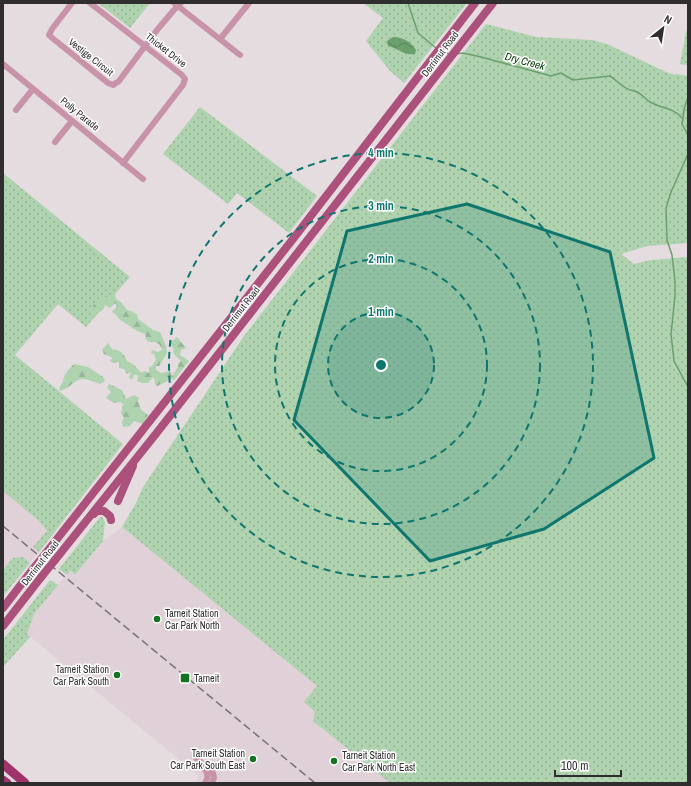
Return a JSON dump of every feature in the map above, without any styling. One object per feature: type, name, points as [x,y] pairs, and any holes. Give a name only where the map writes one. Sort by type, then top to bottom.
[{"type":"highway","points":[[3,764],[25,783]]},
{"type":"highway","points":[[3,780],[7,783]]},
{"type":"main road","name":"Derrimut Road","points":[[3,608],[100,483],[147,426],[279,258],[475,3]]},
{"type":"main road","name":"Derrimut Road","points":[[3,626],[136,460],[493,3]]},
{"type":"main road","points":[[118,501],[136,460]]},
{"type":"main road","points":[[100,483],[110,492]]},
{"type":"main road","points":[[90,517],[97,511],[102,510],[110,516],[111,520]]},
{"type":"street","name":"Vestige Circuit","points":[[72,3],[49,35],[53,40],[111,84],[116,84],[119,81],[146,46]]},
{"type":"street","name":"Thicket Drive","points":[[90,3],[146,46],[185,79],[123,162]]},
{"type":"street","points":[[220,39],[249,3]]},
{"type":"street","points":[[146,46],[178,4],[240,55]]},
{"type":"street","name":"Polly Parade","points":[[3,64],[144,179]]},
{"type":"street","points":[[16,110],[33,89]]},
{"type":"street","points":[[55,142],[72,121]]},
{"type":"street","points":[[205,783],[208,779],[208,773],[196,758],[213,773],[214,778],[212,783]]},
{"type":"highlighted area","points":[[467,204],[610,252],[654,458],[544,529],[430,561],[294,420],[347,231]]},
{"type":"shaded area","points":[[3,491],[39,521],[47,531],[34,547],[39,552],[30,563],[23,557],[13,558],[3,570]]},
{"type":"shaded area","points":[[122,527],[317,686],[313,721],[390,783],[194,783],[199,776],[27,634],[34,614],[70,570],[76,575],[103,541]]},
{"type":"green space","points":[[98,3],[150,3],[130,28]]},
{"type":"green space","points":[[363,3],[467,3],[404,83],[390,71],[366,41],[383,18]]},
{"type":"green space","points":[[486,24],[536,37],[592,40],[607,44],[666,72],[675,75],[688,76],[688,243],[647,246],[621,254],[634,264],[651,260],[688,257],[688,783],[390,783],[313,721],[315,712],[304,702],[317,686],[122,527],[136,503],[143,487],[244,336]]},
{"type":"green space","points":[[688,28],[688,65],[680,64]]},
{"type":"green space","points":[[200,107],[317,196],[289,233],[237,193],[228,204],[163,154]]},
{"type":"green space","points":[[3,173],[130,277],[86,327],[58,304],[15,355],[123,444],[39,552],[33,547],[47,531],[39,521],[3,491]]},
{"type":"green space","points":[[115,293],[116,299],[122,303],[127,310],[137,314],[138,319],[153,330],[160,332],[166,346],[167,353],[159,366],[156,366],[156,370],[161,373],[170,371],[172,376],[181,361],[173,353],[174,350],[170,343],[177,337],[186,348],[181,350],[180,355],[189,361],[174,380],[169,378],[166,382],[157,386],[153,377],[148,383],[137,381],[138,375],[134,375],[132,380],[129,378],[131,372],[127,374],[124,369],[119,368],[119,362],[112,363],[110,360],[113,358],[104,354],[102,350],[108,343],[112,349],[121,352],[127,361],[134,365],[142,373],[144,371],[149,373],[149,367],[152,366],[156,360],[154,354],[151,353],[152,350],[158,352],[162,350],[160,345],[155,342],[149,342],[146,339],[145,334],[127,325],[112,312],[117,306],[115,303],[110,308],[105,305],[103,310],[98,313],[94,312],[93,305],[102,301],[99,299]]},
{"type":"green space","points":[[74,364],[88,367],[103,377],[105,381],[100,384],[89,380],[80,379],[65,389],[59,391],[65,375]]},
{"type":"green space","points":[[109,384],[122,390],[126,399],[134,395],[139,398],[138,401],[141,410],[148,415],[143,424],[134,421],[130,426],[123,427],[122,421],[124,418],[121,413],[122,406],[124,405],[121,402],[114,403],[106,398],[111,392],[107,388]]},
{"type":"green space","points":[[100,517],[102,517],[105,522],[103,541],[75,575],[70,570],[67,575],[59,569]]},
{"type":"green space","points":[[23,557],[30,563],[3,596],[3,570],[13,558]]},
{"type":"green space","points":[[50,580],[58,585],[34,614],[27,634],[30,637],[3,667],[3,640]]},
{"type":"water","points":[[393,37],[409,42],[416,50],[415,54],[404,53],[388,46],[387,41]]},
{"type":"waterway","name":"Dry Creek","points":[[408,3],[418,33],[436,48]]},
{"type":"waterway","name":"Dry Creek","points":[[441,51],[449,54]]},
{"type":"waterway","name":"Dry Creek","points":[[456,54],[463,53],[481,57],[551,76],[561,73],[573,80],[610,76],[628,89],[639,93],[650,102],[671,110],[679,115],[683,119],[682,124],[688,135]]},
{"type":"waterway","points":[[683,119],[684,109],[688,97]]},
{"type":"waterway","name":"Dry Creek","points":[[688,154],[671,192],[666,208],[667,240],[672,255],[675,281],[671,334],[674,361],[688,387]]},
{"type":"railway","points":[[3,526],[315,783]]},
{"type":"place","name":"Tarneit Station Car Park North","points":[[157,619]]},
{"type":"place","name":"Tarneit Station Car Park South","points":[[117,675]]},
{"type":"place","name":"Tarneit","points":[[185,678]]},
{"type":"place","name":"Tarneit Station Car Park South East","points":[[253,759]]},
{"type":"place","name":"Tarneit Station Car Park North East","points":[[334,761]]}]
